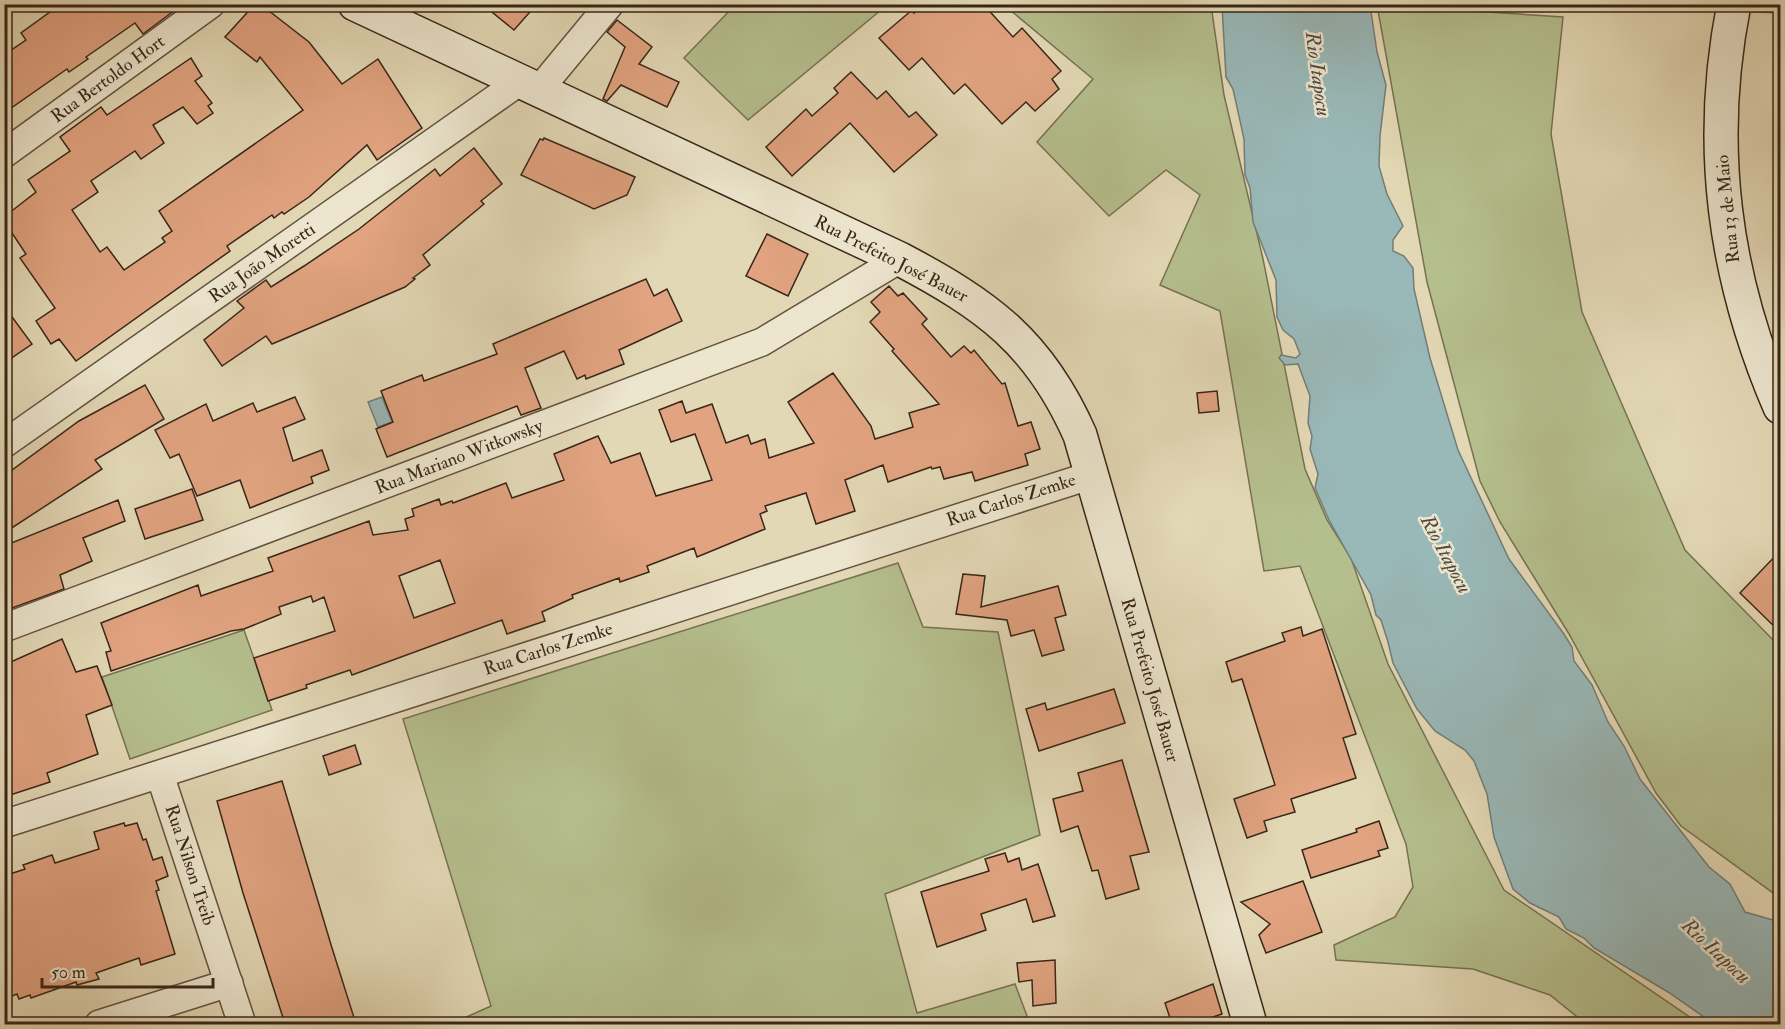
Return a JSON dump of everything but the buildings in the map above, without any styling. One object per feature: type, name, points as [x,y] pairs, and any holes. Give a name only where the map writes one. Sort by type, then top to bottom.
[{"type":"street","name":"Rua Bertoldo Hort","points":[[4,154],[211,4]]},
{"type":"street","name":"Rua Prefeito José Bauer","points":[[355,4],[900,259],[951,286],[1016,334],[1044,368],[1067,405],[1080,435],[1250,1024]]},
{"type":"street","name":"Rua João Moretti","points":[[4,444],[529,86],[610,4]]},
{"type":"street","name":"Rua 13 de Maio","points":[[1734,4],[1726,51],[1721,116],[1724,203],[1731,255],[1742,304],[1780,407]]},
{"type":"street","name":"Rua Mariano Witkowsky","points":[[4,628],[762,342],[900,259]]},
{"type":"street","name":"Rua Carlos Zemke","points":[[4,825],[1092,475]]},
{"type":"street","name":"Rua Nilson Treib","points":[[160,775],[242,1024]]},
{"type":"street","points":[[99,1024],[229,982]]},
{"type":"green space","points":[[1780,4],[1780,13],[1603,5]]},
{"type":"green space","points":[[735,5],[887,5],[748,120],[684,58]]},
{"type":"green space","points":[[1004,5],[1211,5],[1224,95],[1263,259],[1305,469],[1327,520],[1351,558],[1388,664],[1504,890],[1700,1024],[1586,1024],[1550,995],[1473,969],[1336,960],[1334,945],[1395,917],[1413,887],[1406,844],[1300,566],[1264,571],[1220,311],[1160,285],[1200,195],[1166,170],[1109,216],[1037,142],[1093,79]]},
{"type":"green space","points":[[1377,5],[1563,17],[1551,134],[1582,312],[1685,550],[1780,647],[1780,898],[1681,826],[1656,793],[1569,634],[1500,522],[1480,481],[1427,282]]},
{"type":"green space","points":[[898,563],[923,627],[998,632],[1040,835],[885,894],[917,1013],[1015,984],[1030,1024],[451,1024],[491,1006],[403,719]]},
{"type":"green space","points":[[244,630],[272,710],[130,759],[102,677]]},
{"type":"water","name":"Rio Itapocu","points":[[1222,5],[1370,5],[1377,52],[1386,85],[1379,166],[1387,194],[1403,226],[1393,240],[1393,251],[1404,256],[1413,268],[1414,289],[1430,358],[1458,450],[1509,559],[1572,647],[1574,661],[1592,685],[1608,722],[1624,746],[1640,779],[1709,867],[1730,884],[1745,912],[1780,922],[1780,1024],[1714,1024],[1668,992],[1594,948],[1584,938],[1566,929],[1559,917],[1530,903],[1513,889],[1494,837],[1487,794],[1474,761],[1465,750],[1435,731],[1417,709],[1393,663],[1381,620],[1376,615],[1371,595],[1329,520],[1315,488],[1318,474],[1310,449],[1312,436],[1308,423],[1310,396],[1298,364],[1285,365],[1279,358],[1281,355],[1296,358],[1300,354],[1294,339],[1283,330],[1277,317],[1276,280],[1253,222],[1250,188],[1245,175],[1244,139],[1233,89],[1226,77]]},
{"type":"water","points":[[382,397],[392,422],[378,427],[368,402]]}]
